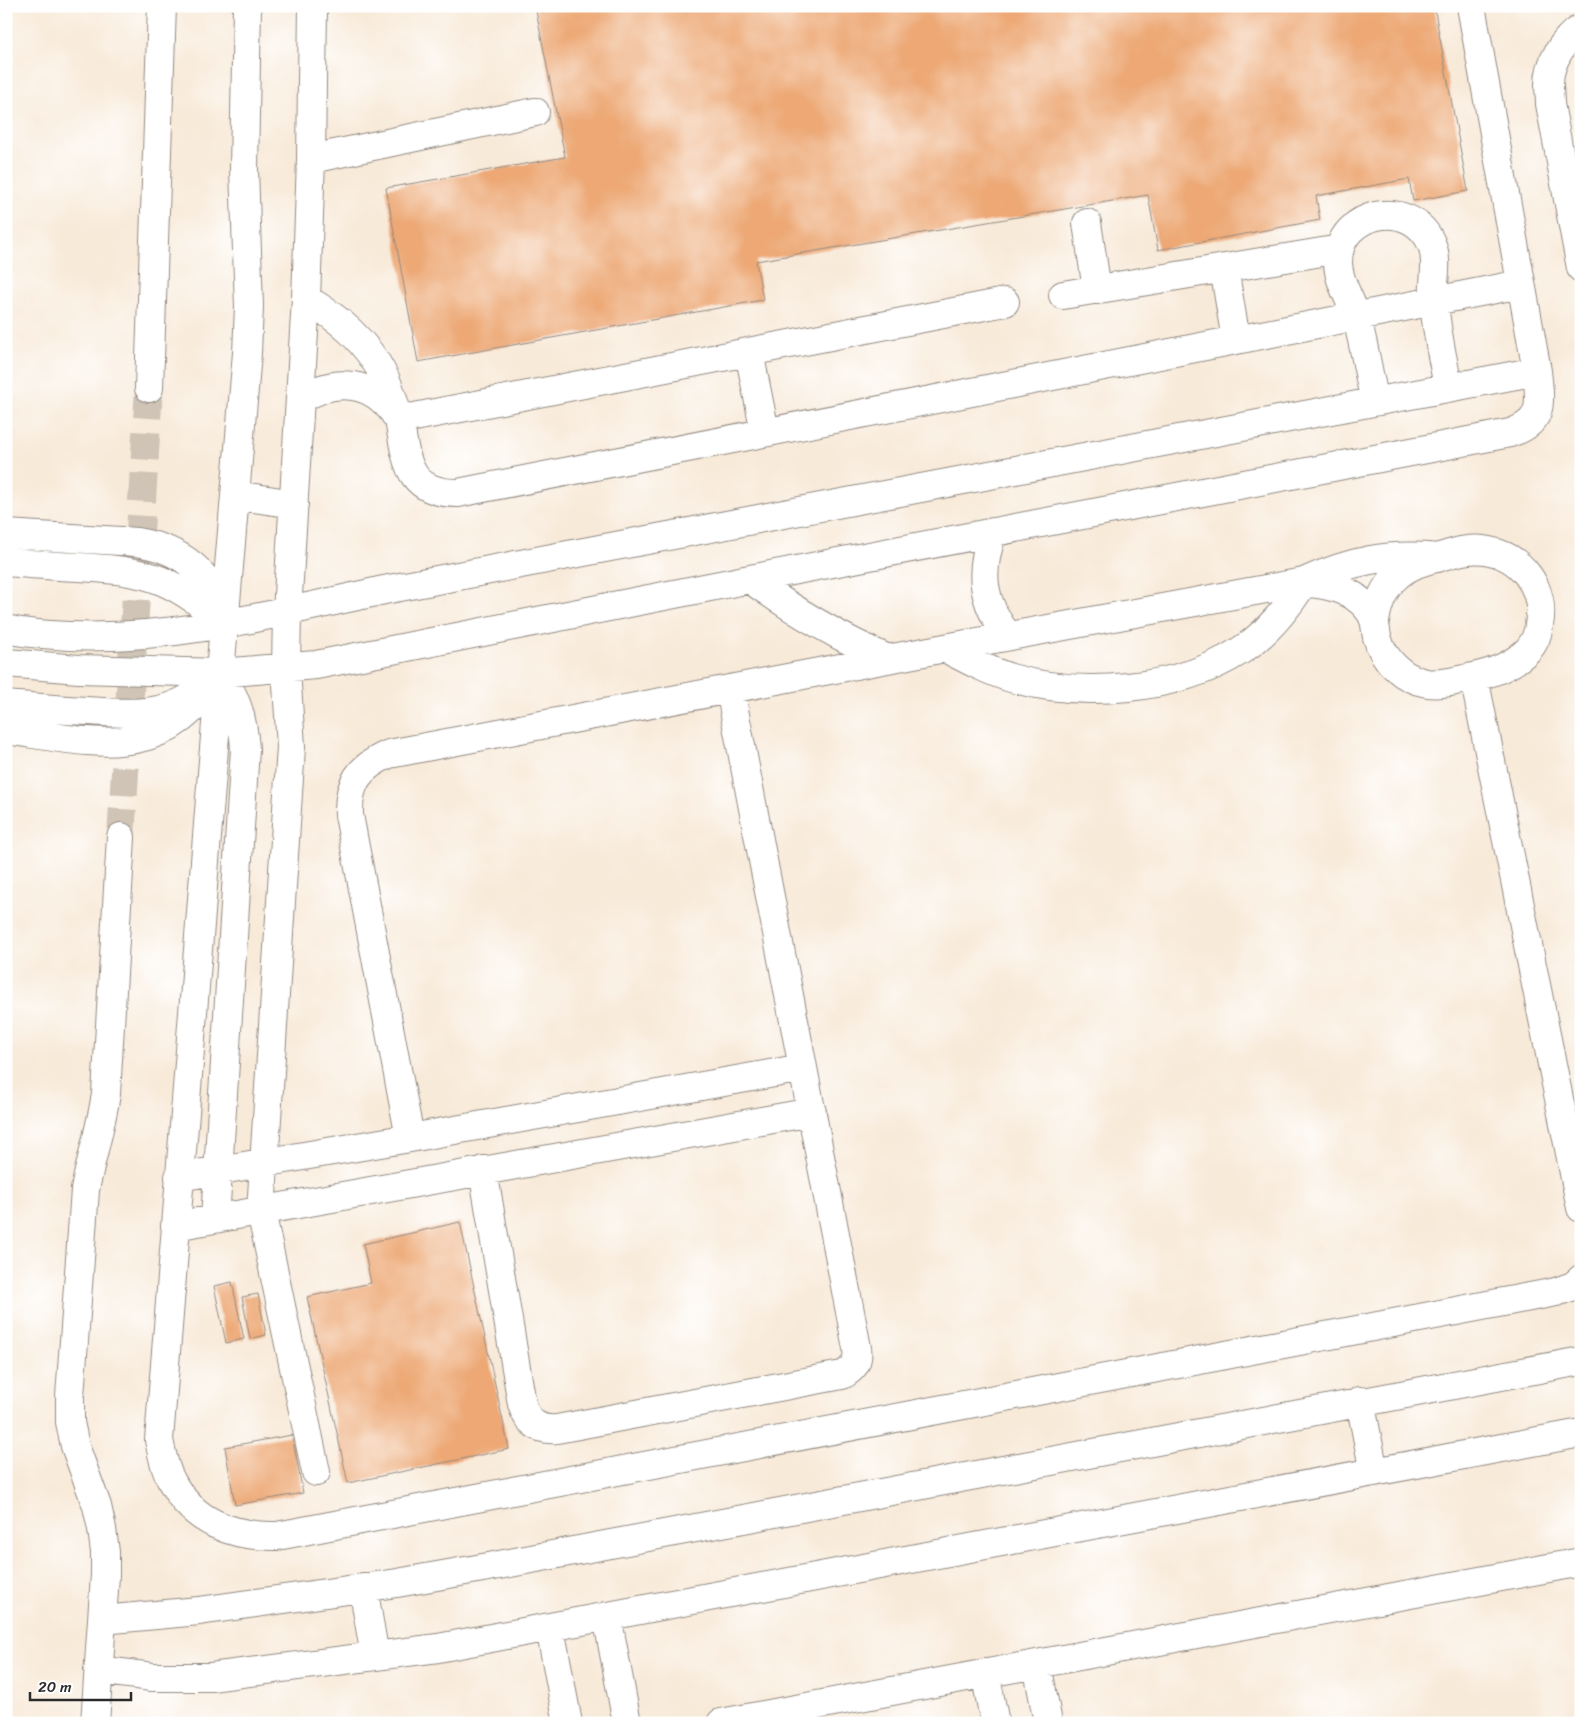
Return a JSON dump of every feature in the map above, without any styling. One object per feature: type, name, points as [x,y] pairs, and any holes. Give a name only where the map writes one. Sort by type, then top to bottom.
[{"type":"street","points":[[150,388],[162,6]]},
{"type":"street","points":[[247,6],[244,170],[249,306],[247,353],[159,1440],[170,1480],[182,1498],[197,1513],[215,1524],[234,1532],[255,1536],[277,1536],[1556,1292],[1573,1286],[1581,1280]]},
{"type":"street","points":[[313,6],[311,159],[306,299],[287,612],[286,669],[291,746],[261,1211],[316,1472]]},
{"type":"street","points":[[6,663],[79,669],[220,673],[316,665],[750,578],[1510,433],[1522,429],[1533,421],[1539,409],[1536,371],[1471,6]]},
{"type":"street","points":[[1575,44],[1553,63],[1549,83],[1550,104],[1581,268]]},
{"type":"street","points":[[311,159],[535,112]]},
{"type":"street","points":[[1374,401],[1356,316],[1340,275],[1338,262],[1340,249],[1354,226],[1365,219],[1378,215],[1391,214],[1410,220],[1425,233],[1432,245],[1435,257],[1433,300],[1448,388]]},
{"type":"street","points":[[1087,223],[1098,290]]},
{"type":"street","points":[[1063,295],[1340,249]]},
{"type":"street","points":[[1224,268],[1236,340]]},
{"type":"street","points":[[306,299],[325,310],[343,324],[359,339],[373,357],[393,398],[407,464],[422,484],[446,493],[1521,284]]},
{"type":"street","points":[[398,420],[1005,302]]},
{"type":"street","points":[[749,352],[764,432]]},
{"type":"street","points":[[6,629],[57,635],[99,637],[166,633],[225,624],[384,590],[1536,371]]},
{"type":"street","points":[[300,400],[312,392],[325,387],[354,386],[368,390],[380,398],[391,408],[398,420]]},
{"type":"street","points":[[235,495],[294,504]]},
{"type":"street","points":[[993,532],[985,559],[984,587],[989,605],[997,621],[1008,636]]},
{"type":"street","points":[[6,534],[137,542],[156,545],[173,552],[189,562],[202,574],[213,589],[221,606],[225,624]]},
{"type":"street","points":[[1482,549],[1498,552],[1524,570],[1534,583],[1539,598],[1541,615],[1538,632],[1530,648],[1516,660],[1500,668],[1474,677],[1442,684],[1427,683],[1413,679],[1400,672],[1390,662],[1382,649],[1377,635],[1378,606],[1384,591],[1393,579],[1406,569],[1420,562],[1438,558],[1466,550],[1482,549]]},
{"type":"street","points":[[410,1138],[349,815],[351,789],[365,767],[389,754],[1008,636],[1304,582],[1330,570],[1365,560],[1401,556],[1438,558]]},
{"type":"street","points":[[6,562],[111,569],[136,573],[161,581],[184,592],[225,624]]},
{"type":"street","points":[[750,578],[816,624],[851,643],[888,659]]},
{"type":"street","points":[[1304,582],[1334,586],[1347,592],[1368,609],[1376,621]]},
{"type":"street","points":[[945,648],[977,665],[1010,678],[1045,686],[1107,689],[1151,683],[1183,677],[1212,666],[1240,651],[1276,620],[1287,608],[1304,582]]},
{"type":"street","points":[[6,705],[129,714],[150,712],[188,699],[220,673]]},
{"type":"street","points":[[6,730],[97,742],[139,739],[160,732],[178,722],[195,708],[209,692],[220,673]]},
{"type":"street","points":[[215,1219],[246,749],[239,709],[231,690],[220,673]]},
{"type":"street","points":[[1474,677],[1581,1208]]},
{"type":"street","points":[[483,1170],[524,1412],[528,1419],[541,1428],[557,1428],[842,1375],[853,1368],[858,1355],[857,1348],[730,689]]},
{"type":"street","points":[[95,1723],[105,1552],[97,1506],[74,1446],[70,1422],[70,1396],[85,1190],[89,1167],[102,1120],[106,1094],[121,837]]},
{"type":"street","points":[[179,1177],[803,1068]]},
{"type":"street","points":[[175,1226],[812,1112]]},
{"type":"street","points":[[102,1620],[199,1611],[397,1583],[592,1548],[1581,1361]]},
{"type":"street","points":[[1360,1402],[1374,1472]]},
{"type":"street","points":[[98,1670],[152,1677],[211,1677],[438,1648],[1581,1433]]},
{"type":"street","points":[[721,1723],[1581,1562]]},
{"type":"street","points":[[363,1587],[375,1656]]},
{"type":"street","points":[[607,1616],[627,1723]]},
{"type":"street","points":[[550,1628],[568,1723]]},
{"type":"street","points":[[1037,1664],[1048,1723]]},
{"type":"street","points":[[986,1674],[995,1723]]},
{"type":"building","points":[[535,6],[1434,6],[1468,191],[1413,201],[1409,179],[1316,196],[1320,220],[1158,250],[1148,195],[756,261],[763,300],[418,362],[386,188],[565,157]]},
{"type":"building","points":[[460,1222],[509,1449],[348,1483],[307,1297],[371,1283],[363,1244]]},
{"type":"building","points":[[232,1282],[244,1339],[226,1343],[214,1286]]},
{"type":"building","points":[[258,1294],[266,1335],[250,1339],[242,1297]]},
{"type":"building","points":[[292,1435],[303,1493],[235,1505],[225,1447]]},
{"type":"tunnel","points":[[121,837],[149,388]]}]
